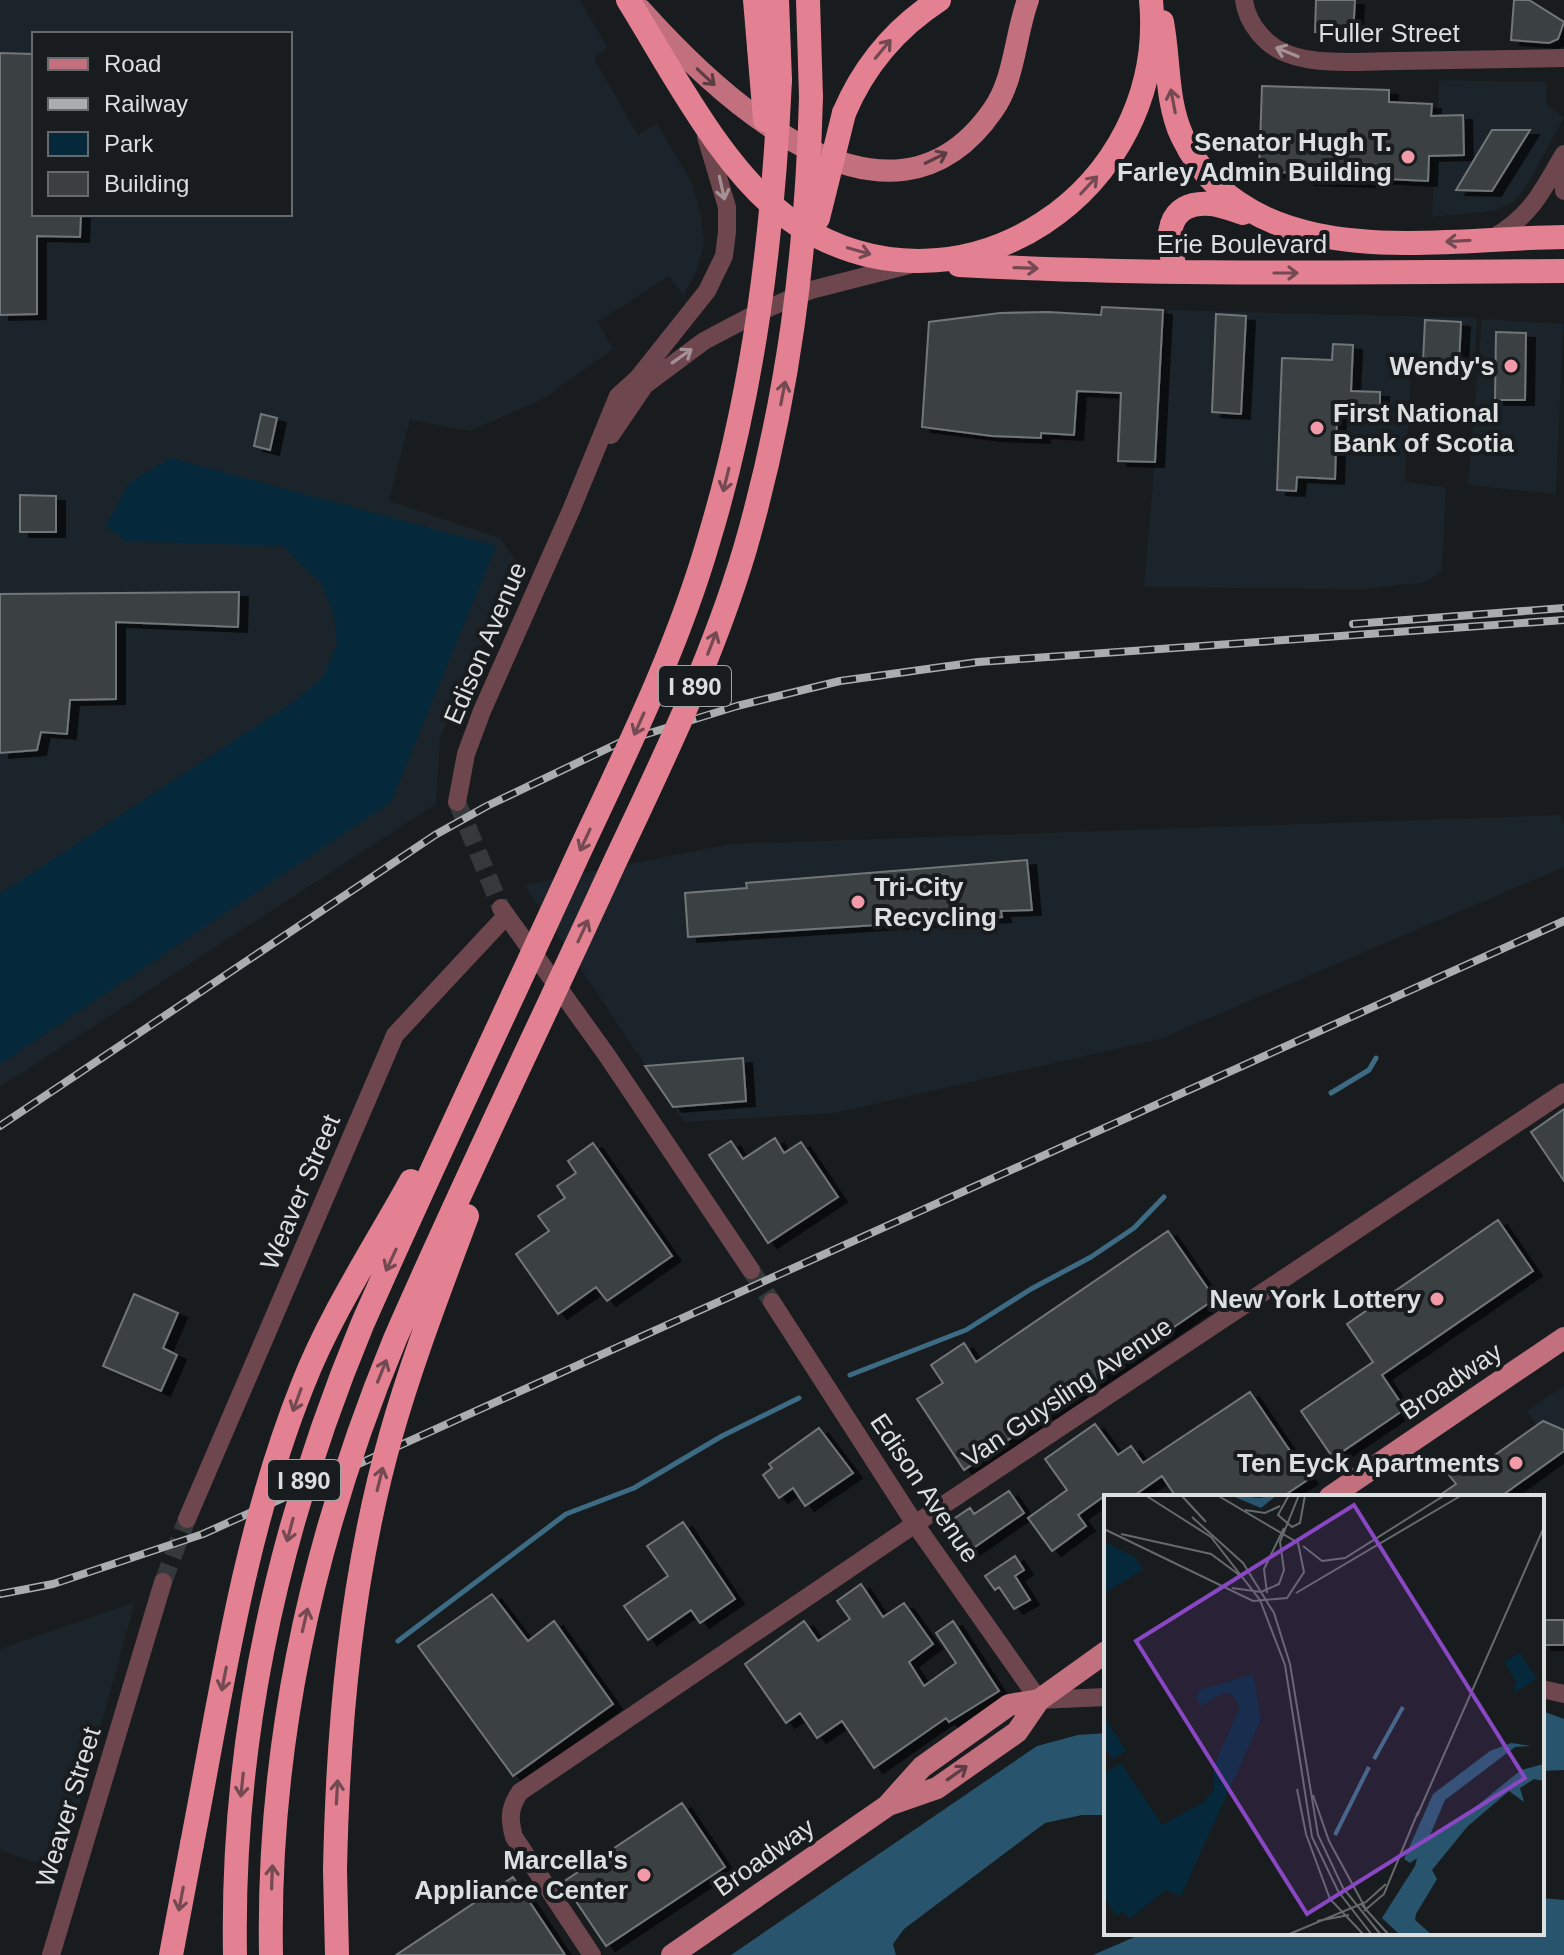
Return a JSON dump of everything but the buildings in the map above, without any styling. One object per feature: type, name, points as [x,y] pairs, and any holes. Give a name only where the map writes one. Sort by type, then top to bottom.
[{"type":"highway","points":[[630,0],[736,168],[777,211],[828,241],[858,252],[920,263],[983,251],[1014,239],[1043,224],[1091,184],[1127,133],[1138,104],[1147,75],[1154,0]]},
{"type":"highway","points":[[755,0],[765,107],[769,241]]},
{"type":"highway","name":"I 890","points":[[235,1955],[237,1838],[247,1738],[266,1628],[292,1520],[326,1416],[362,1325],[643,715],[690,600],[713,526],[741,418],[769,241],[780,80],[777,0]]},
{"type":"highway","name":"I 890","points":[[271,1955],[274,1840],[283,1743],[302,1636],[327,1529],[360,1428],[389,1354],[676,730],[724,612],[761,489],[784,386],[798,298],[808,201],[811,97],[808,0]]},
{"type":"highway","points":[[798,298],[844,113],[876,56],[939,0]]},
{"type":"highway","name":"Erie Boulevard","points":[[1154,0],[1165,36],[1172,101],[1181,133],[1196,162],[1218,188],[1246,208],[1276,222],[1344,241],[1415,244],[1564,237]]},
{"type":"highway","points":[[1177,272],[1168,243],[1171,225],[1181,211],[1212,204],[1276,222]]},
{"type":"highway","name":"Erie Boulevard","points":[[920,263],[1177,272],[1564,271]]},
{"type":"highway","points":[[171,1955],[249,1556],[294,1406],[337,1313],[494,1037]]},
{"type":"highway","points":[[337,1955],[335,1870],[340,1751],[349,1649],[366,1540],[390,1438],[419,1347],[527,1052]]},
{"type":"main road","points":[[630,0],[705,77],[752,116],[825,158],[850,167],[875,170],[900,170],[924,164],[963,143],[980,127],[995,108],[1004,89],[1028,0]]},
{"type":"main road","name":"Broadway","points":[[1333,1495],[1564,1338]]},
{"type":"main road","name":"Broadway","points":[[671,1954],[887,1806],[937,1788],[1017,1732],[1039,1700],[1104,1653]]},
{"type":"street","name":"Fuller Street","points":[[1244,0],[1252,24],[1276,48],[1291,56],[1358,62],[1564,58]]},
{"type":"street","name":"Edison Avenue","points":[[457,802],[466,754],[482,711],[618,396],[637,379],[707,291],[724,256],[727,207],[721,180],[703,129],[684,90]]},
{"type":"street","points":[[1563,155],[1564,191]]},
{"type":"street","points":[[1491,240],[1517,224],[1539,197],[1563,155]]},
{"type":"street","name":"Edison Avenue","points":[[572,508],[619,422],[645,385],[680,357],[784,300],[836,283],[920,263]]},
{"type":"street","name":"Weaver Street","points":[[187,1519],[395,1035],[504,912],[606,1054],[751,1270]]},
{"type":"street","name":"Van Guysling Avenue","points":[[592,1955],[514,1837],[509,1822],[511,1805],[520,1792],[915,1524],[1564,1092]]},
{"type":"street","name":"Edison Avenue","points":[[772,1302],[915,1524],[1039,1700]]},
{"type":"street","name":"Weaver Street","points":[[51,1955],[163,1582]]},
{"type":"street","points":[[1544,1689],[1564,1694]]},
{"type":"street","points":[[1039,1700],[1104,1697]]},
{"type":"shaded area","points":[[0,0],[580,0],[607,47],[594,59],[638,135],[657,123],[692,183],[701,215],[704,244],[697,270],[683,296],[669,276],[598,322],[613,349],[544,398],[470,431],[410,420],[389,501],[500,538],[519,565],[440,737],[436,804],[0,1087]]},
{"type":"shaded area","points":[[1439,80],[1546,82],[1547,105],[1564,117],[1528,184],[1513,203],[1492,211],[1432,217]]},
{"type":"shaded area","points":[[1168,310],[1477,318],[1474,376],[1411,372],[1405,481],[1446,488],[1442,570],[1426,582],[1365,589],[1144,587]]},
{"type":"shaded area","points":[[1482,319],[1563,324],[1556,494],[1468,485]]},
{"type":"shaded area","name":"Tri-City Recycling","points":[[1561,815],[1564,822],[1564,867],[1160,1039],[835,1113],[684,1122],[524,885],[730,844]]},
{"type":"shaded area","points":[[1564,1386],[1564,1467],[1527,1411]]},
{"type":"shaded area","points":[[135,1602],[61,1871],[0,1850],[0,1649]]},
{"type":"shaded area","points":[[1544,1712],[1564,1719],[1564,1770],[1544,1771]]},
{"type":"shaded area","points":[[1104,1733],[1104,1815],[1082,1815],[1045,1823],[904,1929],[893,1944],[896,1955],[731,1955],[1037,1746],[1078,1735]]},
{"type":"shaded area","points":[[1544,1898],[1564,1900],[1564,1955],[1093,1955],[1137,1936],[1544,1935]]},
{"type":"green space","points":[[171,458],[496,546],[391,802],[0,1064],[0,894],[292,703],[323,677],[337,644],[334,614],[321,583],[283,546],[125,541],[106,526],[129,483]]},
{"type":"waterway","points":[[1331,1093],[1369,1070],[1376,1058]]},
{"type":"waterway","points":[[850,1375],[966,1330],[1031,1289],[1091,1257],[1134,1228],[1164,1197]]},
{"type":"waterway","points":[[398,1641],[566,1514],[634,1488],[722,1436],[799,1398]]},
{"type":"tunnel","points":[[457,802],[501,908]]},
{"type":"tunnel","points":[[751,1270],[772,1302]]},
{"type":"tunnel","points":[[163,1582],[187,1519]]},
{"type":"railway","points":[[1353,624],[1564,608]]},
{"type":"railway","points":[[0,1126],[435,835],[487,806],[621,742],[737,706],[840,681],[978,662],[1564,620]]},
{"type":"railway","points":[[0,1594],[53,1584],[203,1534],[1564,921]]},
{"type":"place","name":"Senator Hugh T. Farley Admin Building","points":[[1408,157]]},
{"type":"place","name":"Wendy's","points":[[1511,366]]},
{"type":"place","name":"First National Bank of Scotia","points":[[1317,428]]},
{"type":"place","name":"Tri-City Recycling","points":[[858,902]]},
{"type":"place","name":"New York Lottery","points":[[1437,1299]]},
{"type":"place","name":"Ten Eyck Apartments","points":[[1516,1463]]},
{"type":"place","name":"Marcella's Appliance Center","points":[[644,1875]]}]
